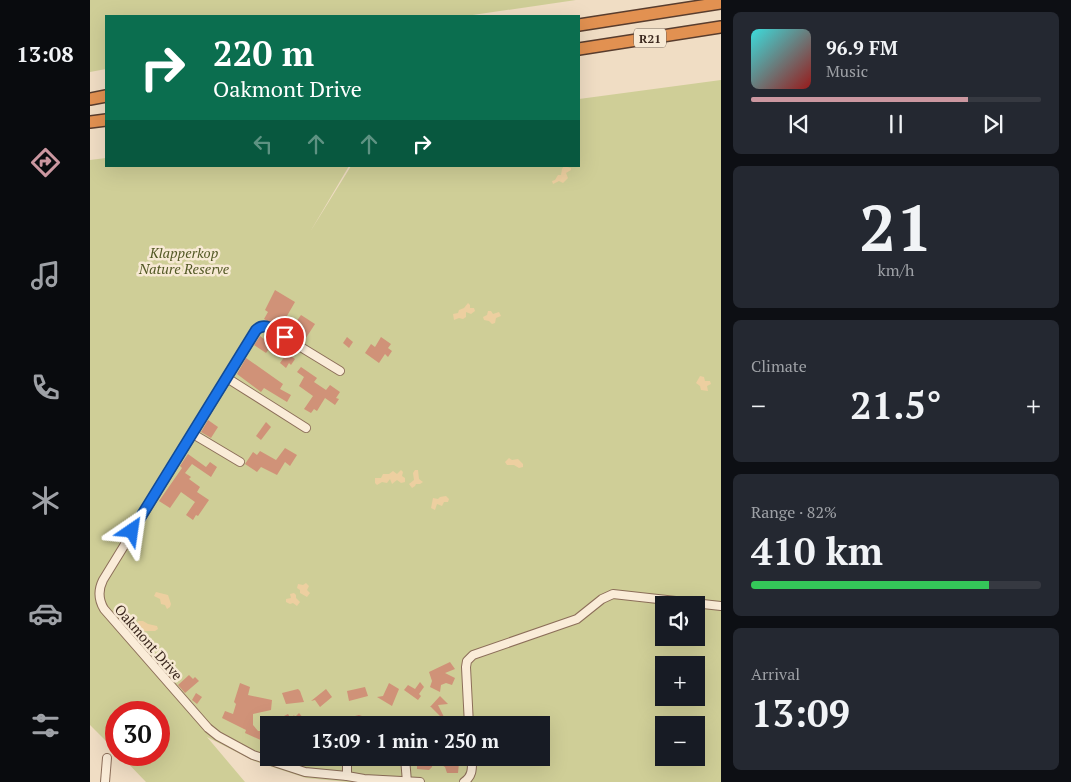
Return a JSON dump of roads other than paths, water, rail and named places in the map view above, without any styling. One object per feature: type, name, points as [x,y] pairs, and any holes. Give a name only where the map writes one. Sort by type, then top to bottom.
[{"type":"highway","name":"R21","points":[[580,25],[721,3]]},
{"type":"highway","name":"R21","points":[[580,49],[721,27]]},
{"type":"highway","points":[[90,99],[105,96]]},
{"type":"highway","points":[[90,122],[105,120]]},
{"type":"street","name":"Oakmont Drive","points":[[260,756],[218,736],[208,728],[104,609],[99,589],[102,580],[259,327],[270,328],[340,371]]},
{"type":"street","points":[[227,378],[306,428]]},
{"type":"street","points":[[193,434],[240,462]]},
{"type":"street","points":[[469,716],[466,667],[467,661],[473,655],[580,618],[602,599],[613,594],[721,606]]},
{"type":"street","points":[[105,782],[106,766]]},
{"type":"street","name":"Oakmont Drive","points":[[290,766],[305,772],[364,779],[420,782]]},
{"type":"street","points":[[347,766],[347,776]]},
{"type":"street","points":[[406,766],[407,782]]},
{"type":"street","points":[[464,782],[472,772],[472,766]]},
{"type":"park label","name":"Klapperkop Nature Reserve","points":[[184,260]]}]
